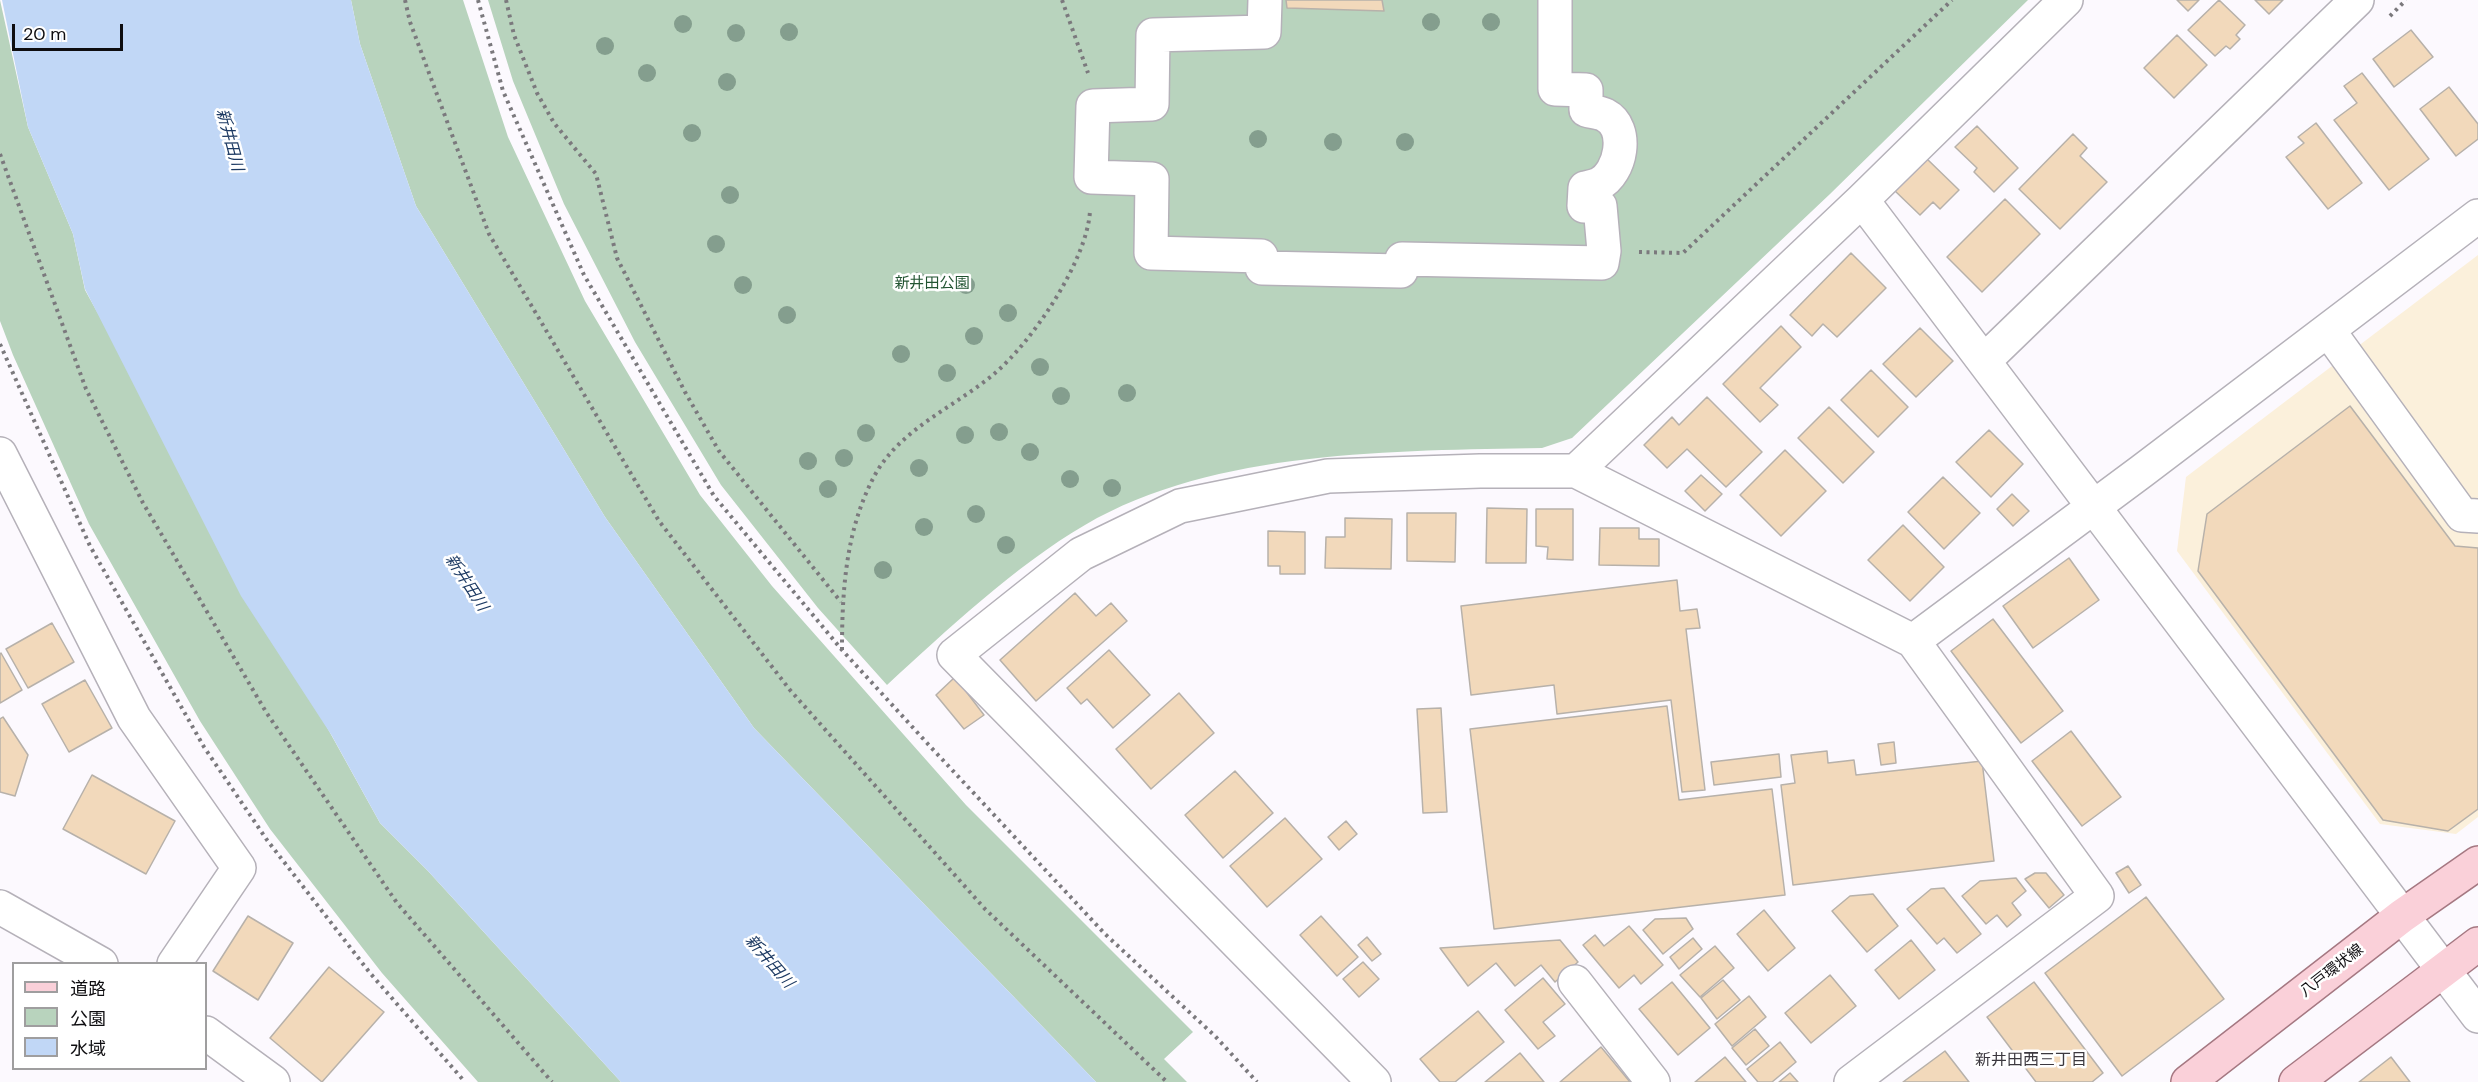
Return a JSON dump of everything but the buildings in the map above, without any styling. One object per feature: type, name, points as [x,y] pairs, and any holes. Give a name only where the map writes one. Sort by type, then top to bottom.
[{"type":"main road","name":"八戸環状線","points":[[2188,1082],[2402,916],[2478,863]]},
{"type":"main road","points":[[2296,1082],[2478,944]]},
{"type":"street","points":[[1265,0],[1264,32],[1153,35],[1152,104],[1093,106],[1092,177],[1152,179],[1151,253],[1261,256],[1262,268],[1401,271],[1402,259],[1602,262],[1604,252],[1600,206],[1584,206],[1585,188],[1599,184],[1614,170],[1621,151],[1617,128],[1606,116],[1586,110],[1586,90],[1555,88],[1556,0]]},
{"type":"street","points":[[1576,471],[1862,200],[2066,0]]},
{"type":"street","points":[[1984,361],[2357,0]]},
{"type":"street","points":[[1862,200],[2478,1016]]},
{"type":"street","points":[[1913,641],[2478,216]]},
{"type":"street","points":[[2328,330],[2462,515],[2478,516]]},
{"type":"street","points":[[0,454],[134,718],[239,868],[175,962]]},
{"type":"street","points":[[1374,1082],[954,655],[1081,554],[1180,506],[1328,476],[1480,471],[1576,471],[1913,641],[2097,896],[1851,1082]]},
{"type":"street","points":[[0,907],[99,962]]},
{"type":"street","points":[[1575,982],[1653,1082]]},
{"type":"street","points":[[207,1034],[273,1082]]},
{"type":"path","points":[[405,0],[410,22],[489,234],[659,520],[790,690],[985,909],[1167,1082]]},
{"type":"path","points":[[478,0],[503,91],[584,275],[714,496],[842,650],[1105,933],[1215,1036],[1257,1082]]},
{"type":"path","points":[[506,0],[514,35],[537,93],[554,123],[596,174],[617,258],[686,392],[719,451],[842,603]]},
{"type":"path","points":[[1062,0],[1091,81],[1093,106]]},
{"type":"path","points":[[1604,252],[1683,253],[1952,0]]},
{"type":"path","points":[[0,154],[86,389],[143,503],[266,712],[397,903],[552,1082]]},
{"type":"path","points":[[842,650],[844,573],[855,524],[877,472],[905,438],[996,373],[1032,332],[1063,286],[1089,227],[1092,177]]},
{"type":"path","points":[[0,344],[90,546],[204,747],[280,858],[370,973],[465,1082]]},
{"type":"shaded area","points":[[2478,255],[2478,817],[2456,834],[2380,824],[2177,551],[2186,477]]},
{"type":"green space","points":[[0,0],[28,127],[73,234],[85,290],[380,823],[428,871],[621,1082],[478,1082],[382,973],[270,829],[200,721],[89,524],[0,321]]},
{"type":"green space","points":[[351,0],[463,0],[508,137],[585,301],[700,495],[772,586],[966,805],[1193,1032],[1164,1059],[1187,1082],[1096,1082],[754,728],[605,517],[416,206],[360,44]]},
{"type":"green space","name":"新井田公園","points":[[488,0],[2028,0],[1830,194],[1572,438],[1542,448],[1427,451],[1308,459],[1248,468],[1191,481],[1136,500],[1085,525],[1033,559],[983,599],[887,685],[818,608],[721,485],[635,342],[564,204],[513,81]]},
{"type":"water","name":"新井田川","points":[[2,0],[351,0],[360,44],[416,206],[605,517],[754,728],[1096,1082],[621,1082],[428,871],[380,823],[332,736],[241,596],[85,289],[73,234],[28,127]]},
{"type":"district","name":"新井田西三丁目","points":[[2031,1061]]}]
